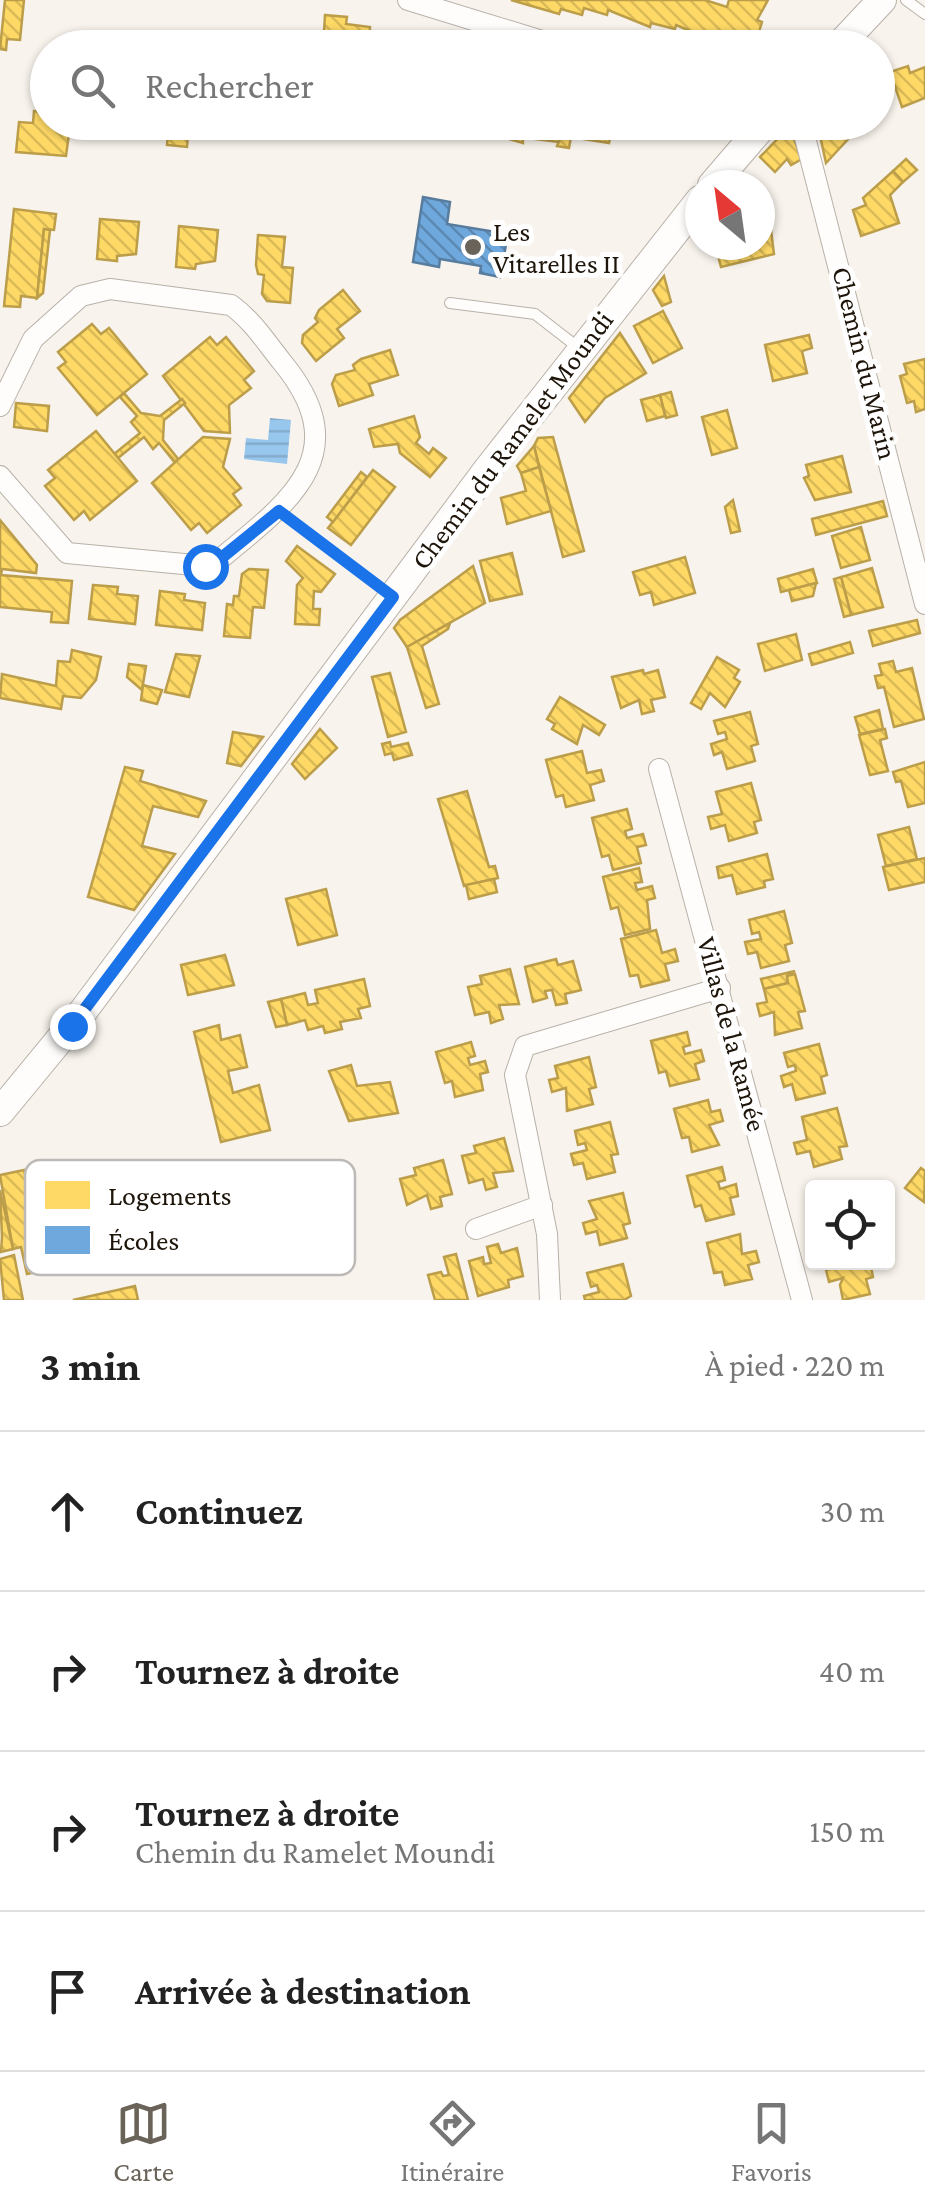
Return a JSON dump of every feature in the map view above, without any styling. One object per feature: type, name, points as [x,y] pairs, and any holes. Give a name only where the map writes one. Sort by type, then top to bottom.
[{"type":"main road","points":[[854,30],[882,0]]},
{"type":"main road","points":[[725,170],[751,140]]},
{"type":"main road","name":"Chemin du Ramelet Moundi","points":[[0,1112],[84,1010],[580,348],[685,218]]},
{"type":"street","points":[[414,1],[507,30]]},
{"type":"street","name":"Chemin du Marin","points":[[807,140],[925,604]]},
{"type":"street","points":[[0,406],[34,339],[81,296],[110,289],[231,305],[301,384],[312,407],[314,456],[307,474],[279,511],[220,559],[205,566],[84,558],[66,553],[0,476]]},
{"type":"street","name":"Villas de la Ramée","points":[[659,770],[802,1300]]},
{"type":"street","points":[[550,1300],[542,1205],[516,1075],[525,1046],[720,988]]},
{"type":"street","points":[[476,1230],[542,1205]]},
{"type":"lane","points":[[906,0],[925,14]]},
{"type":"lane","points":[[450,303],[535,314],[580,348]]},
{"type":"path","points":[[279,511],[393,597]]},
{"type":"water","points":[[270,418],[291,420],[287,464],[244,459],[246,438],[268,440]]},
{"type":"building: Logements","points":[[5,0],[24,0],[20,40],[7,39],[6,50],[0,49]]},
{"type":"building: Logements","points":[[511,0],[705,0],[727,7],[729,0],[768,0],[757,20],[762,22],[760,30],[688,30],[651,23],[650,27],[608,10],[607,15],[584,8],[582,15],[561,9],[559,14]]},
{"type":"building: Logements","points":[[325,15],[347,17],[346,24],[370,27],[370,30],[324,30]]},
{"type":"building: Logements","points":[[908,66],[910,73],[925,67],[925,98],[902,107],[895,87],[895,70]]},
{"type":"building: Logements","points":[[19,122],[30,123],[30,140],[68,140],[66,156],[16,152]]},
{"type":"building: Logements","points":[[167,140],[188,140],[187,147],[167,145]]},
{"type":"building: Logements","points":[[560,140],[570,140],[569,148],[557,146]]},
{"type":"building: Logements","points":[[776,140],[794,140],[802,159],[791,165],[787,159],[773,170],[760,157]]},
{"type":"building: Logements","points":[[821,140],[847,140],[826,163]]},
{"type":"building: Logements","points":[[906,159],[917,170],[903,182],[893,171]]},
{"type":"building: Logements","points":[[893,171],[903,182],[890,195],[899,223],[861,236],[853,210],[866,205],[863,198]]},
{"type":"building: Logements","points":[[14,209],[56,214],[54,230],[44,229],[37,298],[21,296],[20,307],[4,306]]},
{"type":"building: Logements","points":[[100,219],[139,222],[136,254],[117,256],[117,261],[97,259]]},
{"type":"building: Logements","points":[[179,226],[218,230],[215,261],[196,264],[195,269],[176,267]]},
{"type":"building: Logements","points":[[44,229],[50,230],[43,293],[37,298]]},
{"type":"building: Logements","points":[[258,235],[285,237],[282,267],[293,268],[290,303],[267,301],[262,294],[264,275],[258,274],[256,265]]},
{"type":"building: Logements","points":[[719,260],[750,260],[721,267]]},
{"type":"building: Logements","points":[[664,276],[671,302],[662,306],[653,290]]},
{"type":"building: Logements","points":[[343,290],[360,311],[337,329],[344,338],[316,361],[302,343],[303,335],[318,322],[315,318],[319,310]]},
{"type":"building: Logements","points":[[663,311],[682,348],[653,363],[634,326]]},
{"type":"building: Logements","points":[[92,324],[101,334],[109,328],[147,374],[97,415],[58,368],[66,362],[58,352]]},
{"type":"building: Logements","points":[[620,333],[646,373],[605,398],[585,422],[569,398]]},
{"type":"building: Logements","points":[[809,335],[812,348],[802,351],[807,373],[773,381],[765,345]]},
{"type":"building: Logements","points":[[210,337],[217,345],[226,337],[254,371],[244,380],[251,388],[229,405],[230,433],[204,431],[163,376]]},
{"type":"building: Logements","points":[[390,350],[398,375],[369,384],[373,395],[339,406],[332,384],[336,375],[355,370],[353,365],[361,359]]},
{"type":"building: Logements","points":[[925,359],[925,409],[916,412],[914,401],[907,403],[900,376],[907,374],[904,364]]},
{"type":"building: Logements","points":[[671,392],[677,415],[666,418],[660,395]]},
{"type":"building: Logements","points":[[124,393],[141,413],[160,416],[182,399],[185,403],[164,420],[163,440],[179,460],[176,464],[159,443],[153,449],[144,437],[118,458],[114,454],[140,433],[131,422],[137,416],[120,397]]},
{"type":"building: Logements","points":[[660,395],[665,416],[647,421],[641,400]]},
{"type":"building: Logements","points":[[16,403],[49,406],[47,431],[14,427]]},
{"type":"building: Logements","points":[[727,410],[737,448],[712,455],[702,417]]},
{"type":"building: Logements","points":[[414,416],[420,437],[416,443],[429,454],[433,448],[446,458],[430,477],[400,453],[398,444],[374,447],[369,429]]},
{"type":"building: Logements","points":[[96,431],[137,481],[90,520],[84,511],[74,520],[45,486],[55,478],[48,470]]},
{"type":"building: Logements","points":[[203,437],[230,439],[223,467],[241,488],[233,494],[241,505],[207,533],[199,523],[191,530],[152,483]]},
{"type":"building: Logements","points":[[553,437],[584,551],[563,557],[534,446],[538,438]]},
{"type":"building: Logements","points":[[534,446],[539,467],[521,473],[517,466]]},
{"type":"building: Logements","points":[[842,456],[851,492],[815,500],[804,478],[809,476],[806,465]]},
{"type":"building: Logements","points":[[539,467],[551,511],[507,524],[501,498],[526,491],[521,473]]},
{"type":"building: Logements","points":[[373,470],[395,487],[351,545],[328,528]]},
{"type":"building: Logements","points":[[361,472],[367,477],[333,522],[327,517]]},
{"type":"building: Logements","points":[[733,500],[740,531],[731,533],[725,507]]},
{"type":"building: Logements","points":[[883,501],[887,516],[816,535],[812,519]]},
{"type":"building: Logements","points":[[0,520],[37,565],[36,573],[2,569],[1,575],[72,581],[68,623],[51,622],[52,612],[0,607]]},
{"type":"building: Logements","points":[[861,527],[870,560],[841,568],[832,536]]},
{"type":"building: Logements","points":[[297,546],[335,574],[321,592],[314,591],[313,609],[320,609],[319,625],[295,624],[297,585],[303,578],[286,561]]},
{"type":"building: Logements","points":[[512,553],[522,594],[490,601],[480,561]]},
{"type":"building: Logements","points":[[685,557],[695,593],[654,605],[651,592],[640,595],[633,572]]},
{"type":"building: Logements","points":[[473,566],[485,603],[407,647],[394,628],[400,620]]},
{"type":"building: Logements","points":[[872,568],[883,607],[851,615],[841,577]]},
{"type":"building: Logements","points":[[249,569],[268,570],[264,608],[253,607],[250,638],[224,636],[227,604],[233,605],[234,596],[239,596],[242,574]]},
{"type":"building: Logements","points":[[813,569],[817,583],[781,592],[778,579]]},
{"type":"building: Logements","points":[[841,577],[851,615],[844,617],[834,579]]},
{"type":"building: Logements","points":[[816,583],[813,596],[792,601],[789,590]]},
{"type":"building: Logements","points":[[93,585],[118,587],[117,594],[138,596],[135,624],[89,619]]},
{"type":"building: Logements","points":[[160,591],[185,594],[184,600],[205,603],[202,630],[156,625]]},
{"type":"building: Logements","points":[[917,620],[920,633],[873,646],[869,631]]},
{"type":"building: Logements","points":[[450,623],[448,629],[422,646],[439,704],[426,708],[407,647]]},
{"type":"building: Logements","points":[[796,634],[802,660],[765,671],[758,644]]},
{"type":"building: Logements","points":[[850,642],[853,653],[812,665],[809,654]]},
{"type":"building: Logements","points":[[72,650],[101,657],[96,680],[81,698],[63,696],[61,709],[0,698],[2,674],[56,686],[58,661],[70,662]]},
{"type":"building: Logements","points":[[176,654],[200,656],[189,697],[165,692]]},
{"type":"building: Logements","points":[[717,657],[739,670],[734,678],[740,682],[725,707],[710,693],[701,709],[691,703]]},
{"type":"building: Logements","points":[[893,661],[896,672],[912,668],[924,719],[894,727],[884,687],[878,688],[875,676],[882,675],[879,664]]},
{"type":"building: Logements","points":[[129,664],[146,666],[142,690],[127,677]]},
{"type":"building: Logements","points":[[643,670],[644,674],[658,670],[665,697],[651,700],[654,711],[642,714],[639,700],[621,708],[612,677]]},
{"type":"building: Logements","points":[[390,673],[406,732],[388,737],[372,677]]},
{"type":"building: Logements","points":[[143,685],[162,690],[157,704],[141,700]]},
{"type":"building: Logements","points":[[560,697],[605,725],[599,735],[583,725],[577,744],[552,729],[555,724],[547,719]]},
{"type":"building: Logements","points":[[879,710],[883,729],[860,734],[855,717]]},
{"type":"building: Logements","points":[[750,712],[758,744],[751,746],[755,761],[727,769],[722,752],[714,755],[711,744],[727,739],[725,732],[718,734],[714,721]]},
{"type":"building: Logements","points":[[320,729],[337,748],[305,779],[292,764]]},
{"type":"building: Logements","points":[[885,729],[887,738],[880,740],[888,771],[870,775],[859,735]]},
{"type":"building: Logements","points":[[233,732],[263,737],[241,766],[227,763]]},
{"type":"building: Logements","points":[[390,742],[391,747],[408,743],[412,755],[394,760],[392,753],[385,755],[382,744]]},
{"type":"building: Logements","points":[[582,751],[587,773],[601,770],[604,781],[590,785],[594,800],[566,807],[563,795],[556,797],[546,760]]},
{"type":"building: Logements","points":[[925,762],[925,803],[908,807],[901,781],[896,782],[893,772]]},
{"type":"building: Logements","points":[[125,767],[143,771],[140,781],[206,801],[198,817],[153,806],[142,846],[175,854],[134,910],[88,897]]},
{"type":"building: Logements","points":[[751,783],[761,820],[754,822],[757,833],[729,841],[725,825],[711,829],[708,817],[722,814],[716,792]]},
{"type":"building: Logements","points":[[467,791],[489,867],[495,866],[498,878],[464,886],[438,799]]},
{"type":"building: Logements","points":[[627,809],[632,829],[625,831],[627,838],[643,834],[646,845],[637,847],[641,863],[613,870],[609,855],[602,857],[592,818]]},
{"type":"building: Logements","points":[[909,827],[917,859],[886,866],[878,835]]},
{"type":"building: Logements","points":[[767,854],[773,879],[764,881],[765,887],[737,894],[732,875],[719,878],[717,867]]},
{"type":"building: Logements","points":[[925,858],[925,882],[889,890],[883,867]]},
{"type":"building: Logements","points":[[639,868],[642,882],[635,883],[637,890],[652,886],[655,898],[647,900],[650,929],[625,935],[618,907],[611,909],[603,877]]},
{"type":"building: Logements","points":[[494,879],[497,892],[469,899],[466,885]]},
{"type":"building: Logements","points":[[326,889],[337,935],[298,945],[286,899]]},
{"type":"building: Logements","points":[[784,911],[792,943],[785,945],[789,961],[761,968],[757,952],[748,954],[745,942],[761,939],[759,932],[752,934],[749,920]]},
{"type":"building: Logements","points":[[656,930],[662,953],[675,949],[678,961],[665,964],[669,980],[641,987],[638,975],[630,976],[621,939]]},
{"type":"building: Logements","points":[[225,955],[234,985],[188,995],[181,965]]},
{"type":"building: Logements","points":[[556,959],[558,965],[573,961],[581,990],[565,994],[567,1003],[556,1005],[552,990],[545,991],[547,998],[533,1002],[525,967]]},
{"type":"building: Logements","points":[[510,969],[519,1004],[499,1005],[503,1019],[491,1023],[489,1012],[475,1015],[468,987],[482,984],[480,976]]},
{"type":"building: Logements","points":[[795,971],[787,976],[788,983],[764,989],[761,979]]},
{"type":"building: Logements","points":[[795,974],[805,1011],[798,1012],[802,1028],[775,1035],[774,1012],[760,1016],[757,1004],[767,1002],[764,989],[788,983],[787,976]]},
{"type":"building: Logements","points":[[364,979],[370,1006],[358,1009],[361,1018],[340,1022],[342,1029],[325,1033],[323,1026],[308,1030],[305,1020],[287,1025],[281,999],[305,993],[308,1005],[318,1003],[315,990]]},
{"type":"building: Logements","points":[[281,999],[287,1025],[276,1027],[268,1002]]},
{"type":"building: Logements","points":[[219,1025],[221,1040],[240,1035],[247,1067],[228,1071],[233,1093],[259,1085],[270,1130],[221,1142],[194,1032]]},
{"type":"building: Logements","points":[[687,1032],[690,1045],[683,1047],[685,1054],[701,1050],[704,1061],[695,1064],[699,1079],[670,1086],[666,1071],[659,1073],[651,1041]]},
{"type":"building: Logements","points":[[471,1042],[475,1056],[468,1058],[470,1065],[485,1061],[488,1072],[480,1074],[483,1090],[455,1097],[452,1081],[445,1083],[436,1052]]},
{"type":"building: Logements","points":[[819,1044],[827,1075],[821,1077],[825,1093],[796,1100],[792,1084],[784,1087],[781,1076],[796,1071],[795,1065],[788,1067],[784,1053]]},
{"type":"building: Logements","points":[[589,1057],[596,1087],[589,1089],[593,1104],[567,1111],[566,1088],[552,1092],[549,1080],[558,1078],[555,1066]]},
{"type":"building: Logements","points":[[351,1065],[357,1086],[390,1082],[398,1113],[349,1121],[329,1071]]},
{"type":"building: Logements","points":[[708,1100],[711,1112],[720,1110],[723,1121],[709,1125],[719,1145],[692,1152],[689,1137],[682,1138],[674,1109]]},
{"type":"building: Logements","points":[[837,1108],[847,1146],[839,1147],[842,1159],[814,1167],[810,1151],[797,1154],[794,1143],[807,1140],[802,1117]]},
{"type":"building: Logements","points":[[610,1122],[618,1154],[611,1155],[615,1172],[587,1179],[583,1163],[574,1165],[571,1154],[587,1150],[585,1143],[578,1145],[575,1131]]},
{"type":"building: Logements","points":[[504,1138],[513,1171],[493,1173],[497,1187],[486,1190],[483,1179],[469,1183],[462,1156],[476,1153],[474,1146]]},
{"type":"building: Logements","points":[[443,1160],[452,1194],[440,1197],[442,1206],[431,1209],[427,1195],[407,1205],[400,1179],[416,1175],[414,1168]]},
{"type":"building: Logements","points":[[722,1167],[725,1180],[718,1182],[720,1189],[736,1184],[738,1196],[730,1198],[734,1214],[706,1221],[701,1205],[695,1207],[687,1176]]},
{"type":"building: Logements","points":[[921,1168],[925,1171],[924,1202],[905,1188]]},
{"type":"building: Logements","points":[[24,1170],[25,1265],[21,1247],[13,1249],[0,1175]]},
{"type":"building: Logements","points":[[0,1190],[13,1249],[1,1252],[2,1237]]},
{"type":"building: Logements","points":[[623,1193],[630,1223],[623,1225],[627,1238],[600,1245],[597,1231],[586,1234],[583,1223],[597,1219],[589,1201]]},
{"type":"building: Logements","points":[[740,1234],[742,1254],[756,1251],[759,1262],[748,1265],[752,1279],[725,1285],[722,1272],[714,1273],[707,1243]]},
{"type":"building: Logements","points":[[498,1244],[501,1253],[517,1248],[523,1276],[508,1280],[509,1287],[478,1296],[469,1261],[483,1257],[484,1264],[491,1263],[487,1247]]},
{"type":"building: Logements","points":[[456,1254],[468,1300],[435,1300],[428,1275],[449,1275],[444,1257]]},
{"type":"building: Logements","points":[[14,1255],[23,1300],[4,1300],[0,1259]]},
{"type":"building: Logements","points":[[623,1264],[631,1296],[624,1300],[585,1300],[584,1296],[599,1292],[597,1285],[591,1287],[587,1273]]},
{"type":"building: Logements","points":[[826,1270],[872,1270],[873,1277],[866,1279],[870,1294],[843,1300],[843,1278],[829,1282]]},
{"type":"building: Logements","points":[[135,1286],[138,1300],[73,1300]]},
{"type":"building: Écoles","points":[[423,197],[450,202],[447,224],[508,234],[500,277],[480,273],[481,266],[440,259],[439,267],[413,262]]},
{"type":"place","name":"Les Vitarelles II","points":[[473,247]]},
{"type":"route","points":[[72,1026],[393,597],[279,511],[220,559],[205,566]]}]
